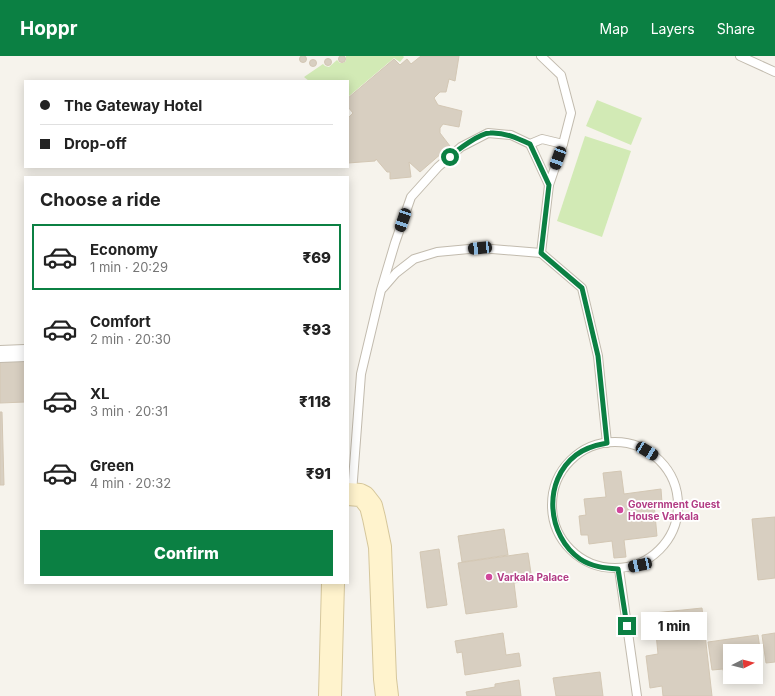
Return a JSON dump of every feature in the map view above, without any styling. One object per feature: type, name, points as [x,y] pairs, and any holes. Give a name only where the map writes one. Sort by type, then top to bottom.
[{"type":"main road","points":[[355,495],[371,506],[380,547],[385,679],[387,696]]},
{"type":"main road","points":[[330,696],[333,584]]},
{"type":"street","points":[[0,354],[24,353]]},
{"type":"lane","points":[[541,56],[562,74],[571,112],[563,144],[549,185],[541,253]]},
{"type":"lane","points":[[740,56],[751,59],[775,72]]},
{"type":"lane","points":[[355,495],[361,374],[381,290],[411,197],[438,167],[461,147],[488,133],[511,135],[530,144],[549,185]]},
{"type":"lane","points":[[530,144],[542,139],[563,144]]},
{"type":"lane","points":[[381,290],[396,273],[414,259],[437,252],[480,248],[541,253],[582,288],[598,356],[607,443]]},
{"type":"lane","points":[[616,441],[637,445],[656,456],[670,473],[678,493],[678,515],[671,536],[658,553],[640,565],[618,569],[599,567],[580,559],[566,545],[556,528],[552,508],[554,489],[562,470],[576,455],[595,445],[616,441]]},
{"type":"lane","points":[[618,569],[637,696]]},
{"type":"green space","points":[[346,56],[404,57],[400,62],[394,58],[349,96],[349,80],[308,80],[304,77],[323,64],[329,67],[337,60],[340,63],[346,61]]},
{"type":"green space","points":[[597,100],[642,118],[631,145],[586,126]]},
{"type":"green space","points":[[585,136],[631,151],[602,237],[557,221]]},
{"type":"building","points":[[303,56],[306,59],[303,62],[300,59]]},
{"type":"building","points":[[342,56],[345,59],[342,62],[339,59]]},
{"type":"building","points":[[421,56],[459,56],[455,81],[449,79],[446,92],[440,92],[434,98],[438,105],[462,111],[459,127],[443,124],[440,128],[440,133],[450,146],[420,172],[409,162],[411,177],[390,179],[390,172],[387,172],[376,159],[375,161],[349,163],[349,117],[353,113],[349,108],[349,97],[394,59],[400,65],[407,59],[411,64]]},
{"type":"building","points":[[328,59],[331,62],[328,65],[325,62]]},
{"type":"building","points":[[313,60],[316,63],[313,66],[310,63]]},
{"type":"building","points":[[24,356],[24,402],[0,403],[0,357]]},
{"type":"building","points":[[0,412],[2,412],[4,485],[0,485]]},
{"type":"building","name":"Government Guest House Varkala","points":[[621,471],[624,494],[661,489],[662,503],[654,504],[657,536],[624,540],[626,557],[614,558],[612,541],[589,544],[588,535],[581,535],[579,516],[586,515],[584,499],[606,497],[603,473]]},
{"type":"building","points":[[775,517],[775,578],[758,580],[752,519]]},
{"type":"building","points":[[504,529],[508,555],[462,562],[458,536]]},
{"type":"building","points":[[439,549],[447,605],[427,608],[420,552]]},
{"type":"building","points":[[528,553],[532,580],[514,583],[517,607],[466,614],[458,563]]},
{"type":"building","points":[[702,608],[712,696],[663,696],[662,686],[650,688],[646,656],[658,654],[654,613]]},
{"type":"building","points":[[503,633],[506,655],[519,653],[521,666],[465,675],[462,652],[457,653],[455,641]]},
{"type":"building","points":[[775,633],[775,662],[766,663],[762,635]]},
{"type":"building","points":[[758,635],[759,644],[723,644],[723,669],[712,670],[708,642]]},
{"type":"building","points":[[600,672],[603,696],[556,696],[553,678]]},
{"type":"building","points":[[519,680],[521,696],[467,696],[466,692],[495,687],[495,684]]},
{"type":"place","name":"Government Guest House Varkala","points":[[620,510]]},
{"type":"place","name":"Varkala Palace","points":[[489,577]]},
{"type":"route","points":[[450,157],[461,147],[488,133],[511,135],[530,144],[549,185],[541,253],[582,288],[598,356],[607,443],[595,445],[576,455],[562,470],[554,489],[552,508],[556,528],[566,545],[580,559],[599,567],[618,569],[627,626]]}]
